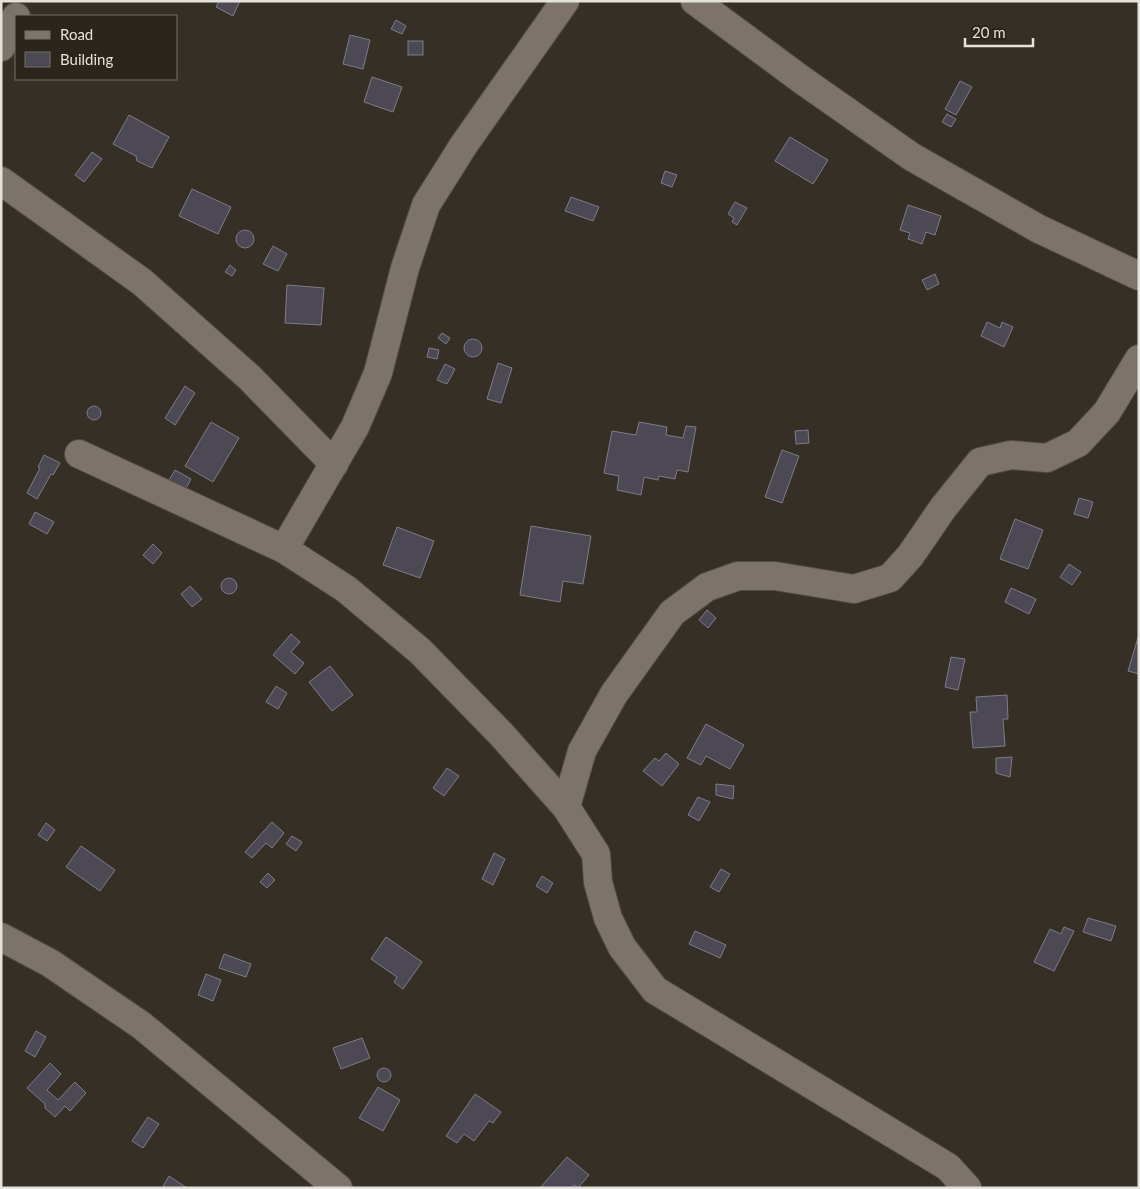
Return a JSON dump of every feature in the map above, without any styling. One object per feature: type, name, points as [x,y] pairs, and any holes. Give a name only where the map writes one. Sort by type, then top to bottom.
[{"type":"street","points":[[17,15],[25,1]]},
{"type":"street","points":[[284,549],[355,427],[378,373],[404,268],[426,205],[468,138],[565,1]]},
{"type":"street","points":[[695,1],[802,80],[912,157],[1039,229],[1139,276]]},
{"type":"street","points":[[1,47],[15,19]]},
{"type":"street","points":[[1,181],[142,282],[249,377],[334,464]]},
{"type":"street","points":[[566,808],[582,751],[614,694],[672,612],[707,587],[738,576],[775,576],[854,589],[890,578],[910,556],[942,508],[980,462],[1011,455],[1048,458],[1078,443],[1107,412],[1139,359]]},
{"type":"street","points":[[79,454],[284,549],[346,589],[420,651],[501,734],[566,808],[596,854],[598,882],[608,918],[622,946],[654,990],[948,1168],[967,1188]]},
{"type":"street","points":[[1,937],[50,963],[141,1025],[338,1188]]},
{"type":"building","points":[[219,1],[240,1],[233,16],[216,7]]},
{"type":"building","points":[[396,20],[406,26],[402,34],[391,29]]},
{"type":"building","points":[[350,35],[370,40],[363,69],[343,64]]},
{"type":"building","points":[[408,41],[423,41],[423,55],[408,55]]},
{"type":"building","points":[[372,77],[402,87],[393,112],[364,102]]},
{"type":"building","points":[[960,81],[972,87],[956,115],[945,109]]},
{"type":"building","points":[[947,114],[956,119],[951,127],[942,122]]},
{"type":"building","points":[[129,115],[169,137],[152,168],[137,161],[136,156],[113,144]]},
{"type":"building","points":[[790,137],[828,160],[813,184],[775,161]]},
{"type":"building","points":[[92,152],[102,159],[84,182],[75,175]]},
{"type":"building","points":[[665,171],[677,175],[672,187],[661,183]]},
{"type":"building","points":[[192,189],[231,207],[218,234],[179,216]]},
{"type":"building","points":[[571,197],[599,207],[593,221],[565,211]]},
{"type":"building","points":[[735,202],[747,208],[737,225],[732,222],[734,218],[728,214]]},
{"type":"building","points":[[908,205],[941,216],[935,235],[926,232],[922,244],[908,239],[910,233],[900,230]]},
{"type":"building","points":[[245,230],[251,233],[254,239],[251,245],[245,248],[239,245],[236,239],[239,233]]},
{"type":"building","points":[[273,246],[287,254],[278,271],[263,264]]},
{"type":"building","points":[[230,265],[236,270],[232,276],[225,272]]},
{"type":"building","points":[[935,274],[939,284],[927,290],[922,280]]},
{"type":"building","points":[[287,285],[324,288],[321,325],[285,323]]},
{"type":"building","points":[[987,322],[1000,328],[1002,322],[1013,327],[1004,347],[981,336]]},
{"type":"building","points":[[442,333],[450,338],[446,344],[438,338]]},
{"type":"building","points":[[473,339],[479,342],[482,348],[479,354],[473,357],[467,354],[464,348],[467,342]]},
{"type":"building","points":[[429,348],[439,350],[437,359],[427,357]]},
{"type":"building","points":[[498,363],[512,368],[501,403],[487,399]]},
{"type":"building","points":[[445,364],[455,369],[447,384],[437,380]]},
{"type":"building","points":[[185,386],[195,393],[175,425],[165,418]]},
{"type":"building","points":[[94,406],[99,408],[101,413],[99,418],[94,420],[89,418],[87,413],[89,408]]},
{"type":"building","points":[[211,422],[239,438],[213,482],[185,466]]},
{"type":"building","points":[[639,422],[667,427],[666,435],[683,438],[686,426],[696,427],[688,472],[677,470],[675,479],[659,476],[658,480],[644,477],[641,495],[617,490],[619,476],[604,473],[612,431],[636,435]]},
{"type":"building","points":[[808,430],[809,443],[796,444],[795,431]]},
{"type":"building","points":[[782,450],[799,456],[782,503],[765,497]]},
{"type":"building","points":[[44,455],[60,463],[53,475],[51,474],[37,499],[27,493],[40,468],[38,467]]},
{"type":"building","points":[[175,470],[191,479],[184,492],[168,482]]},
{"type":"building","points":[[1079,498],[1093,502],[1088,518],[1074,514]]},
{"type":"building","points":[[35,512],[54,522],[47,534],[29,524]]},
{"type":"building","points":[[1015,519],[1043,530],[1028,569],[1000,559]]},
{"type":"building","points":[[531,526],[591,536],[583,584],[563,581],[560,602],[520,595]]},
{"type":"building","points":[[397,527],[434,541],[420,578],[383,565]]},
{"type":"building","points":[[153,544],[162,553],[153,564],[143,555]]},
{"type":"building","points":[[1069,564],[1081,572],[1072,585],[1060,577]]},
{"type":"building","points":[[226,578],[232,578],[237,583],[235,592],[226,594],[221,589],[221,583]]},
{"type":"building","points":[[190,586],[202,599],[192,607],[181,594]]},
{"type":"building","points":[[1011,588],[1036,599],[1029,614],[1005,602]]},
{"type":"building","points":[[707,610],[716,618],[708,628],[699,620]]},
{"type":"building","points":[[291,634],[300,642],[291,652],[304,663],[295,674],[273,655]]},
{"type":"building","points":[[1139,634],[1139,674],[1128,671]]},
{"type":"building","points":[[951,657],[965,659],[958,690],[945,687]]},
{"type":"building","points":[[330,666],[353,695],[332,711],[309,682]]},
{"type":"building","points":[[276,686],[287,693],[278,709],[266,702]]},
{"type":"building","points":[[1007,695],[1008,719],[1003,719],[1005,746],[973,748],[970,712],[977,712],[976,697]]},
{"type":"building","points":[[706,724],[744,745],[730,769],[706,756],[701,765],[687,758]]},
{"type":"building","points":[[666,753],[679,764],[662,786],[643,771],[655,758],[659,761]]},
{"type":"building","points":[[1012,757],[1010,777],[996,773],[996,758]]},
{"type":"building","points":[[447,768],[459,776],[444,796],[433,788]]},
{"type":"building","points":[[716,784],[734,786],[733,799],[716,795]]},
{"type":"building","points":[[698,797],[710,802],[699,821],[688,815]]},
{"type":"building","points":[[272,822],[284,833],[272,848],[266,843],[252,858],[245,852]]},
{"type":"building","points":[[46,823],[55,830],[47,841],[38,835]]},
{"type":"building","points":[[292,836],[302,842],[296,851],[286,844]]},
{"type":"building","points":[[81,846],[115,870],[100,891],[66,867]]},
{"type":"building","points":[[494,853],[505,859],[493,885],[482,879]]},
{"type":"building","points":[[721,869],[730,874],[719,892],[710,887]]},
{"type":"building","points":[[268,873],[275,880],[267,888],[260,882]]},
{"type":"building","points":[[542,876],[553,883],[547,893],[536,886]]},
{"type":"building","points":[[1088,918],[1116,926],[1111,941],[1083,932]]},
{"type":"building","points":[[1064,927],[1074,931],[1054,971],[1034,962],[1050,929],[1061,934]]},
{"type":"building","points":[[695,931],[726,945],[720,958],[689,944]]},
{"type":"building","points":[[386,937],[422,962],[403,989],[394,982],[397,977],[371,959]]},
{"type":"building","points":[[224,954],[251,964],[246,977],[219,968]]},
{"type":"building","points":[[206,974],[221,980],[213,1001],[198,995]]},
{"type":"building","points":[[36,1031],[46,1037],[35,1057],[25,1051]]},
{"type":"building","points":[[362,1038],[370,1058],[341,1069],[333,1048]]},
{"type":"building","points":[[50,1063],[61,1074],[47,1090],[58,1100],[75,1082],[86,1093],[70,1111],[65,1106],[55,1117],[45,1108],[45,1104],[27,1088]]},
{"type":"building","points":[[384,1068],[389,1070],[391,1075],[389,1080],[384,1082],[379,1080],[377,1075],[379,1070]]},
{"type":"building","points":[[378,1087],[400,1100],[383,1131],[359,1118]]},
{"type":"building","points":[[475,1094],[501,1112],[493,1123],[489,1121],[474,1141],[464,1134],[457,1143],[446,1136]]},
{"type":"building","points":[[148,1117],[159,1124],[143,1148],[132,1141]]},
{"type":"building","points":[[567,1157],[589,1175],[578,1188],[574,1185],[572,1188],[540,1188]]},
{"type":"building","points":[[169,1176],[187,1188],[162,1188]]}]
